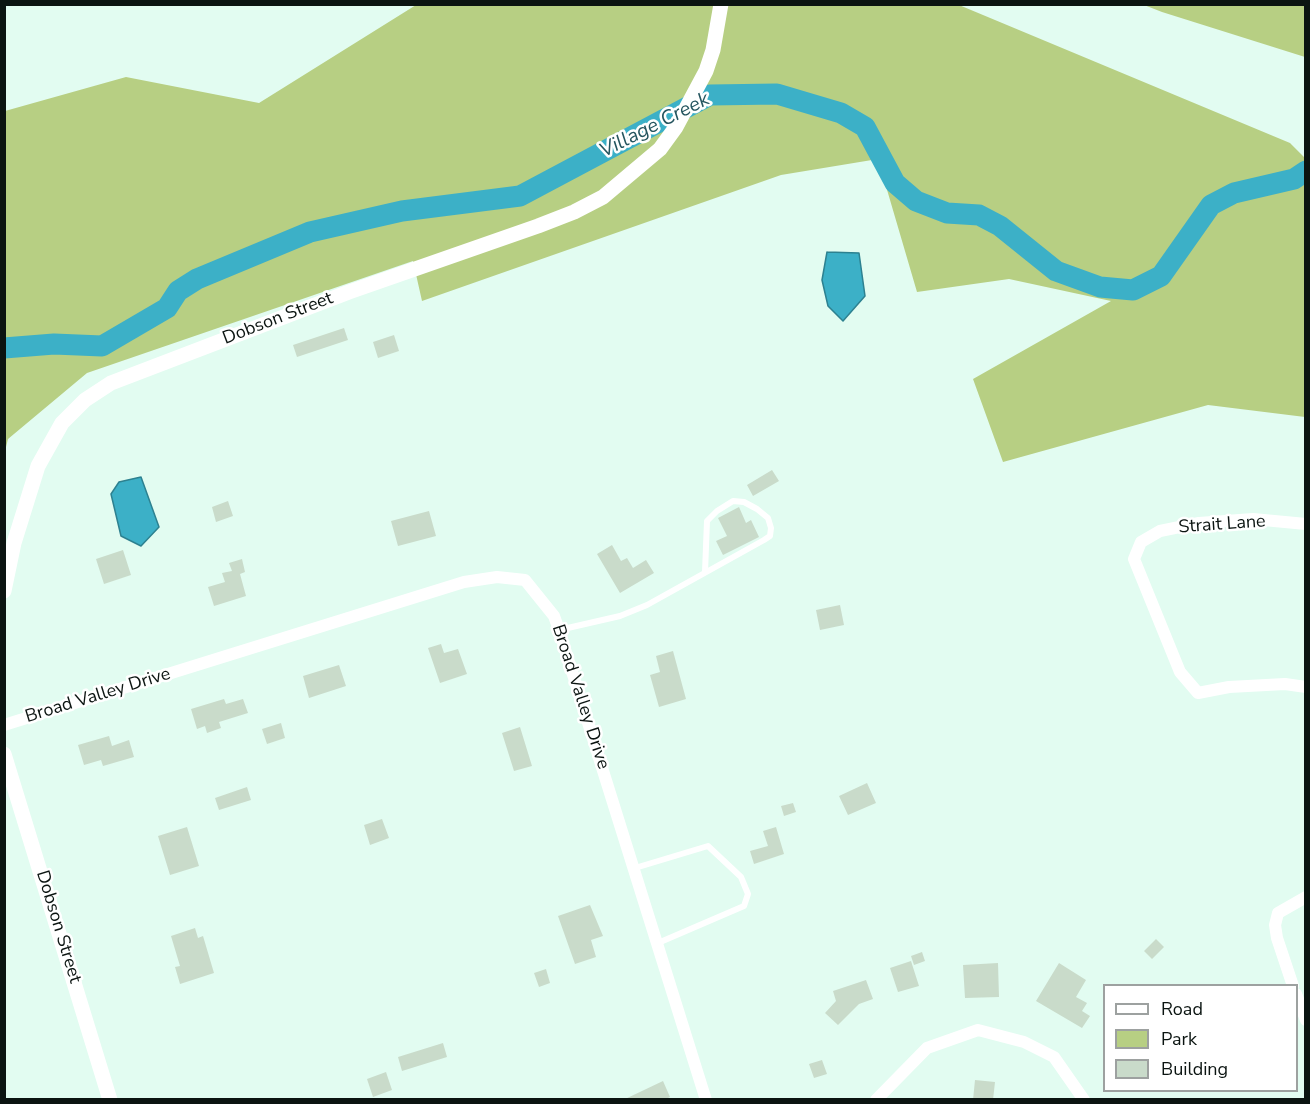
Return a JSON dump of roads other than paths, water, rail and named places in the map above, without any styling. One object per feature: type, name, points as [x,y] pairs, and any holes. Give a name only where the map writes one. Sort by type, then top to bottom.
[{"type":"street","name":"Dobson Street","points":[[4,591],[14,543],[38,466],[62,423],[85,400],[111,383],[278,318],[574,212],[603,196],[660,149],[686,110],[710,59],[721,4]]},
{"type":"street","name":"Strait Lane","points":[[1305,524],[1253,519],[1199,523],[1160,531],[1141,542],[1134,559],[1180,672],[1198,693],[1229,687],[1285,684],[1305,687]]},
{"type":"street","name":"Broad Valley Drive","points":[[4,725],[464,582],[497,577],[525,580],[554,616],[559,630],[706,1100]]},
{"type":"street","name":"Dobson Street","points":[[4,754],[110,1100]]},
{"type":"street","points":[[1292,984],[1276,938],[1278,913],[1305,897]]},
{"type":"street","points":[[1298,1000],[1305,1020]]},
{"type":"street","points":[[876,1100],[927,1048],[978,1030],[1024,1042],[1054,1057],[1084,1100]]},
{"type":"lane","points":[[559,630],[621,616],[647,605],[770,536],[771,528],[768,518],[744,502],[733,501],[717,511],[707,521],[705,572]]},
{"type":"lane","points":[[635,868],[708,846],[741,877],[748,894],[744,906],[658,943]]},
{"type":"water","points":[[827,252],[859,253],[865,296],[843,321],[828,306],[822,280]]},
{"type":"water","points":[[141,477],[159,527],[141,546],[121,536],[111,494],[119,482]]},
{"type":"waterway","name":"Village Creek","points":[[4,348],[54,344],[102,346],[167,308],[178,291],[197,279],[310,232],[402,211],[520,196],[710,95],[777,94],[841,113],[865,127],[895,183],[916,201],[947,213],[979,215],[1000,226],[1056,271],[1100,287],[1133,290],[1161,276],[1211,205],[1234,193],[1294,179],[1306,171]]}]
